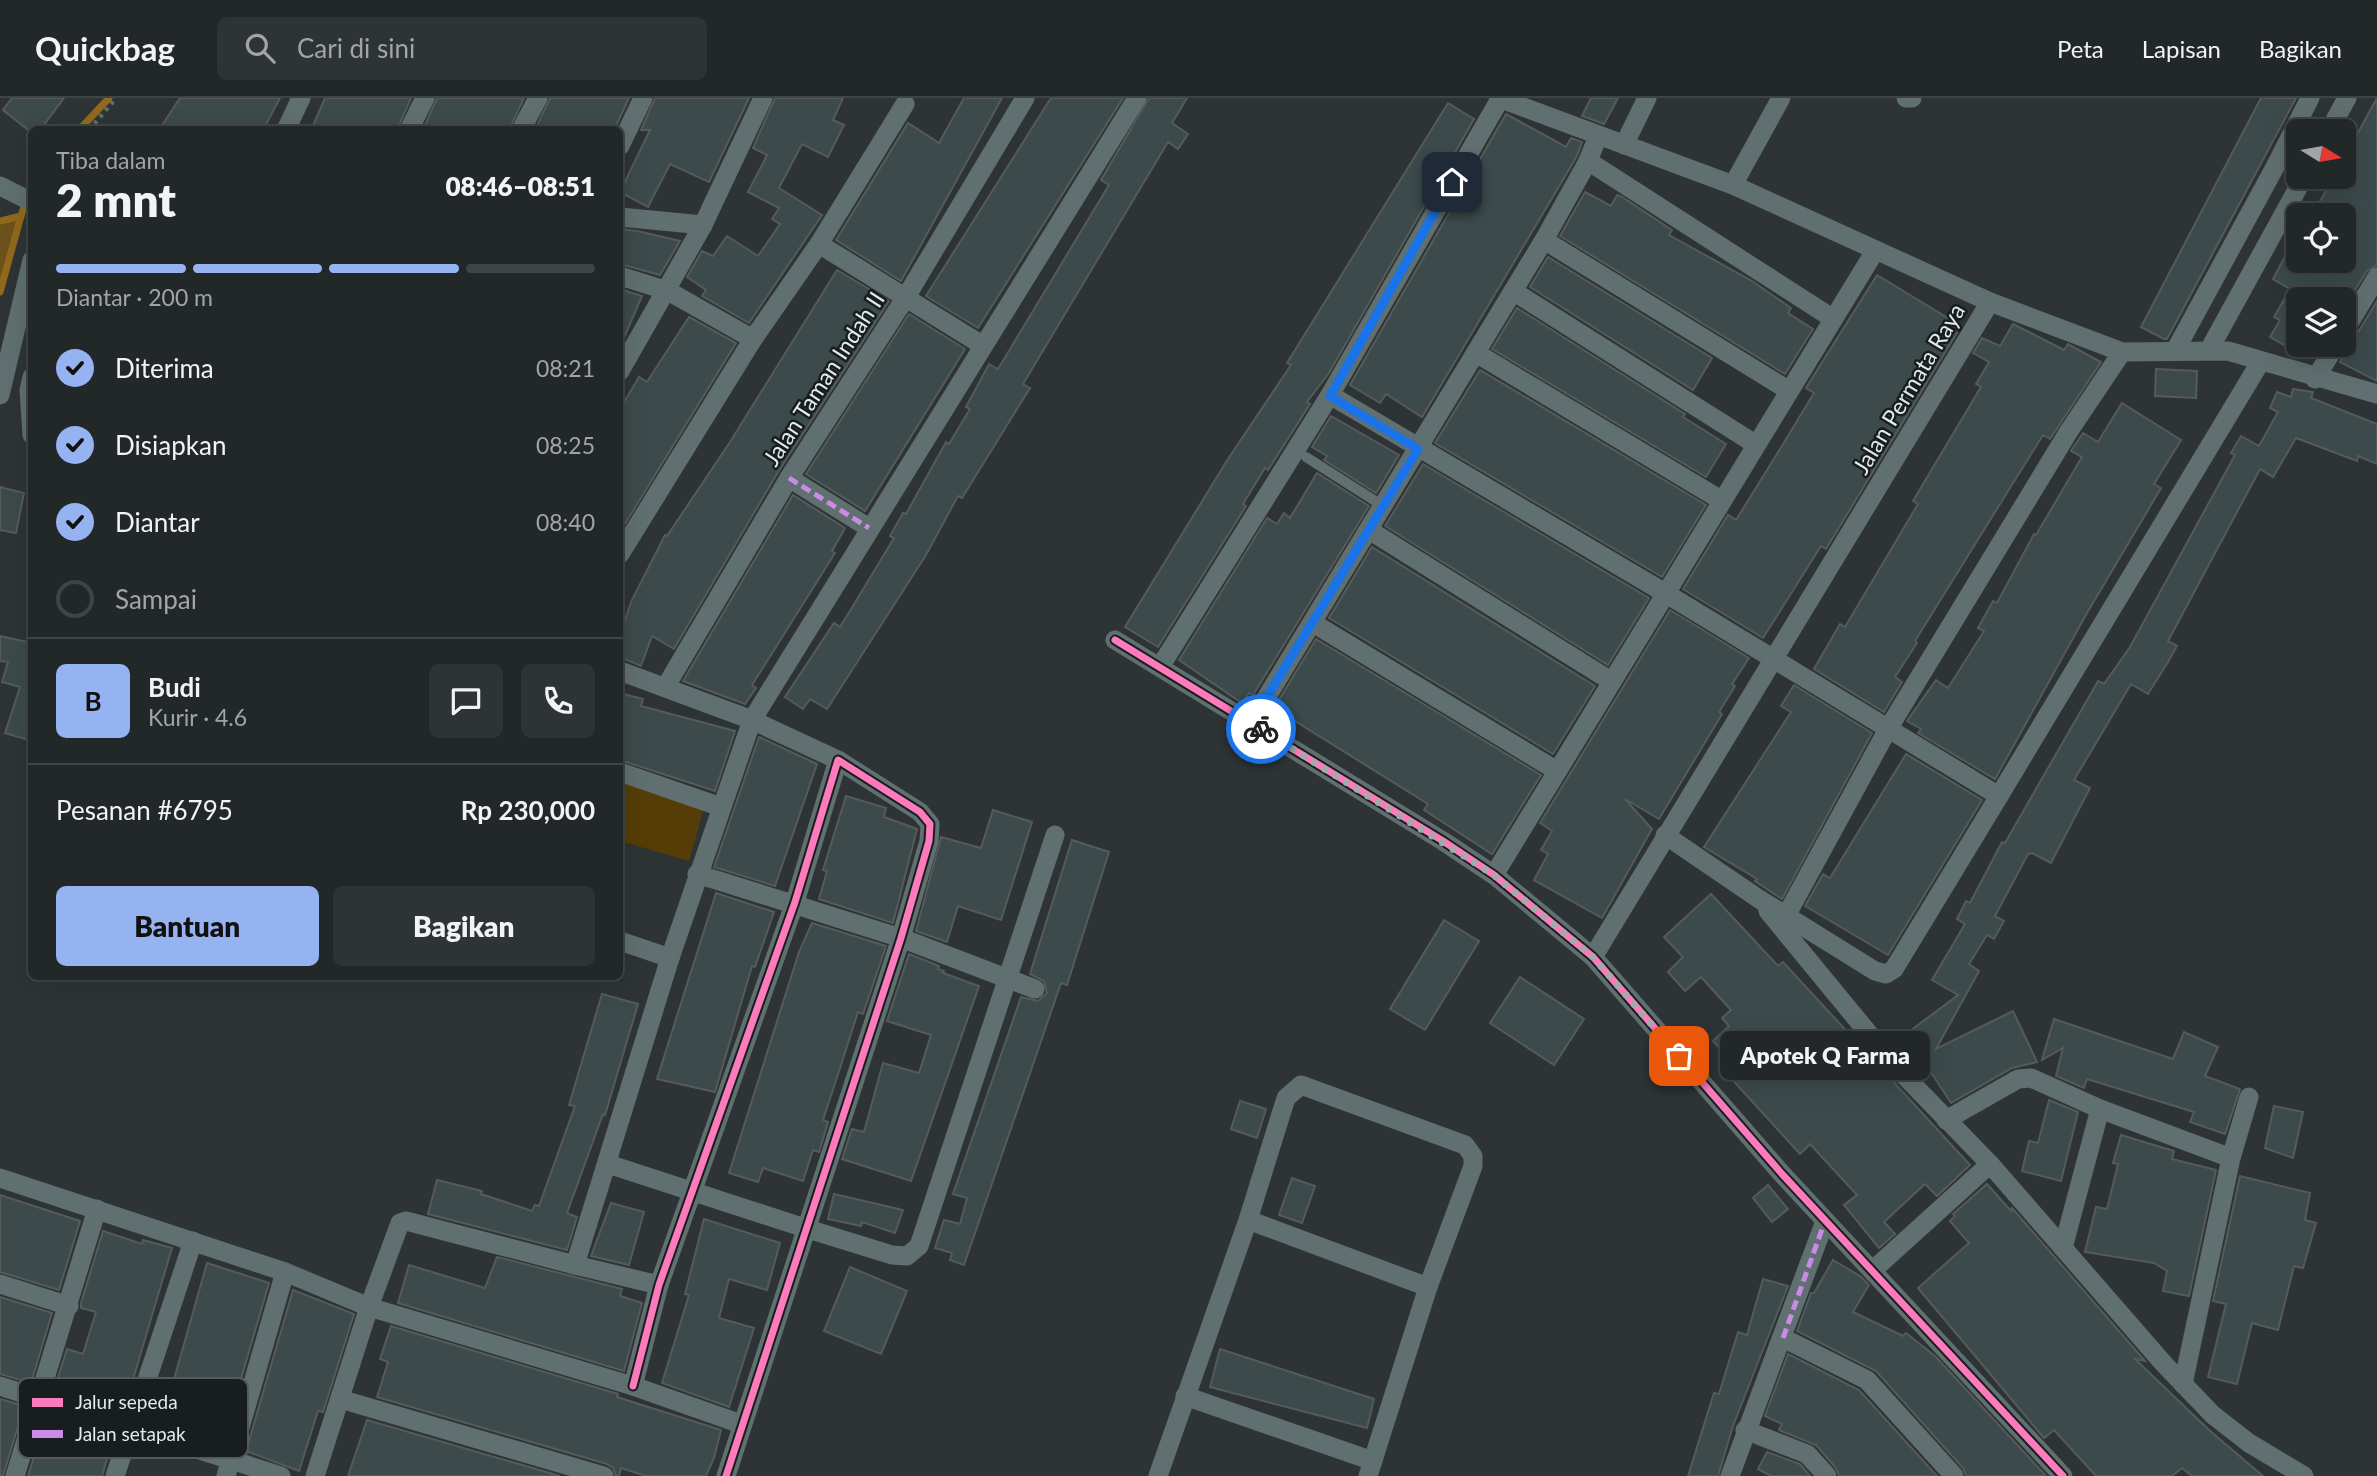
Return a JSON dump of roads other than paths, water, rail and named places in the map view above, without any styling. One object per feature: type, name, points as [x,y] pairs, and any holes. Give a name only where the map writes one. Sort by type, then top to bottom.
[{"type":"street","points":[[288,126],[301,98]]},
{"type":"street","points":[[411,126],[425,98]]},
{"type":"street","points":[[523,126],[538,98]]},
{"type":"street","points":[[623,140],[643,98]]},
{"type":"street","points":[[623,366],[668,291],[703,225],[763,98]]},
{"type":"street","name":"Jalan Taman Indah II","points":[[666,686],[789,478],[906,297],[1025,98]]},
{"type":"street","points":[[575,1265],[697,874],[751,720],[1137,98]]},
{"type":"street","points":[[1160,667],[1330,396],[1500,98]]},
{"type":"street","name":"Jalan Permata Raya","points":[[1500,98],[1733,185],[1990,302],[1593,957]]},
{"type":"street","points":[[1624,145],[1647,98]]},
{"type":"street","points":[[1733,185],[1781,98]]},
{"type":"street","points":[[1906,98],[1912,98]]},
{"type":"street","points":[[2175,351],[2276,167],[2310,98]]},
{"type":"street","points":[[2336,119],[2347,98]]},
{"type":"street","points":[[623,549],[753,339],[818,244],[905,104]]},
{"type":"street","points":[[1251,723],[1544,240],[1588,161],[1598,136]]},
{"type":"street","points":[[1588,161],[1832,318]]},
{"type":"street","points":[[0,186],[27,200]]},
{"type":"street","points":[[2209,350],[2297,189]]},
{"type":"street","points":[[623,217],[703,225]]},
{"type":"street","points":[[1544,240],[1788,390]]},
{"type":"street","points":[[818,244],[982,345]]},
{"type":"street","points":[[1494,875],[1875,251]]},
{"type":"street","points":[[623,277],[668,291],[753,339]]},
{"type":"street","points":[[2356,312],[2377,277]]},
{"type":"street","points":[[0,395],[28,290]]},
{"type":"street","points":[[1513,291],[1755,444]]},
{"type":"street","points":[[1990,302],[2122,352],[2209,350],[2262,361],[2315,379],[2377,394]]},
{"type":"street","points":[[1786,916],[1888,729],[2069,431],[2122,352]]},
{"type":"street","points":[[1476,353],[1721,500]]},
{"type":"street","points":[[2315,379],[2329,357]]},
{"type":"street","points":[[1665,835],[1759,899],[1875,971],[1886,974],[1894,969],[2262,361]]},
{"type":"street","points":[[1330,396],[1664,593],[1999,796]]},
{"type":"street","points":[[789,478],[869,528]]},
{"type":"street","points":[[1369,530],[1611,681]]},
{"type":"street","points":[[1313,623],[1557,771]]},
{"type":"street","points":[[1115,640],[1494,875],[1593,957],[1825,1221],[2063,1476]]},
{"type":"street","points":[[623,672],[751,720],[838,760],[919,812],[930,824],[929,841],[901,938],[726,1476]]},
{"type":"street","points":[[633,1386],[659,1285],[795,902],[838,760]]},
{"type":"street","points":[[623,773],[721,807]]},
{"type":"street","points":[[608,1164],[892,1255],[907,1256],[919,1247],[1055,835]]},
{"type":"street","points":[[697,874],[795,902],[901,938],[1035,989]]},
{"type":"street","points":[[1759,899],[1897,1068],[1990,1164],[2183,1384],[2213,1415],[2249,1443],[2304,1476]]},
{"type":"street","points":[[623,942],[670,958]]},
{"type":"street","points":[[1946,1120],[2026,1078],[2231,1158]]},
{"type":"street","points":[[1158,1476],[1185,1396],[1248,1220],[1286,1098],[1294,1088],[1301,1085],[1339,1097],[1465,1145],[1474,1156],[1474,1166],[1428,1287],[1370,1468],[1185,1396]]},
{"type":"street","points":[[2183,1384],[2231,1158],[2249,1097]]},
{"type":"street","points":[[2063,1248],[2100,1108]]},
{"type":"street","points":[[1873,1270],[1990,1164]]},
{"type":"street","points":[[0,1178],[285,1272],[369,1307],[633,1386],[741,1424]]},
{"type":"street","points":[[47,1378],[97,1209]]},
{"type":"street","points":[[1248,1220],[1428,1287]]},
{"type":"street","points":[[315,1476],[369,1307],[400,1223],[406,1221],[659,1285]]},
{"type":"street","points":[[1730,1476],[1825,1221]]},
{"type":"street","points":[[147,1378],[193,1241]]},
{"type":"street","points":[[248,1402],[285,1272]]},
{"type":"street","points":[[0,1284],[69,1306]]},
{"type":"street","points":[[1783,1338],[1867,1380],[1954,1476]]},
{"type":"street","points":[[0,1386],[18,1392]]},
{"type":"street","points":[[340,1399],[604,1476]]},
{"type":"street","points":[[1745,1430],[1807,1454],[1827,1476]]},
{"type":"street","points":[[15,1476],[21,1458]]},
{"type":"street","points":[[115,1476],[121,1458]]},
{"type":"street","points":[[205,1458],[229,1468],[281,1476]]},
{"type":"lane","points":[[1306,457],[1383,506]]},
{"type":"waterway","points":[[83,126],[109,98]]},
{"type":"waterway","points":[[0,221],[21,216],[26,201]]},
{"type":"waterway","points":[[0,292],[21,216]]},
{"type":"place","name":"Apotek Q Farma","points":[[1679,1056]]}]
